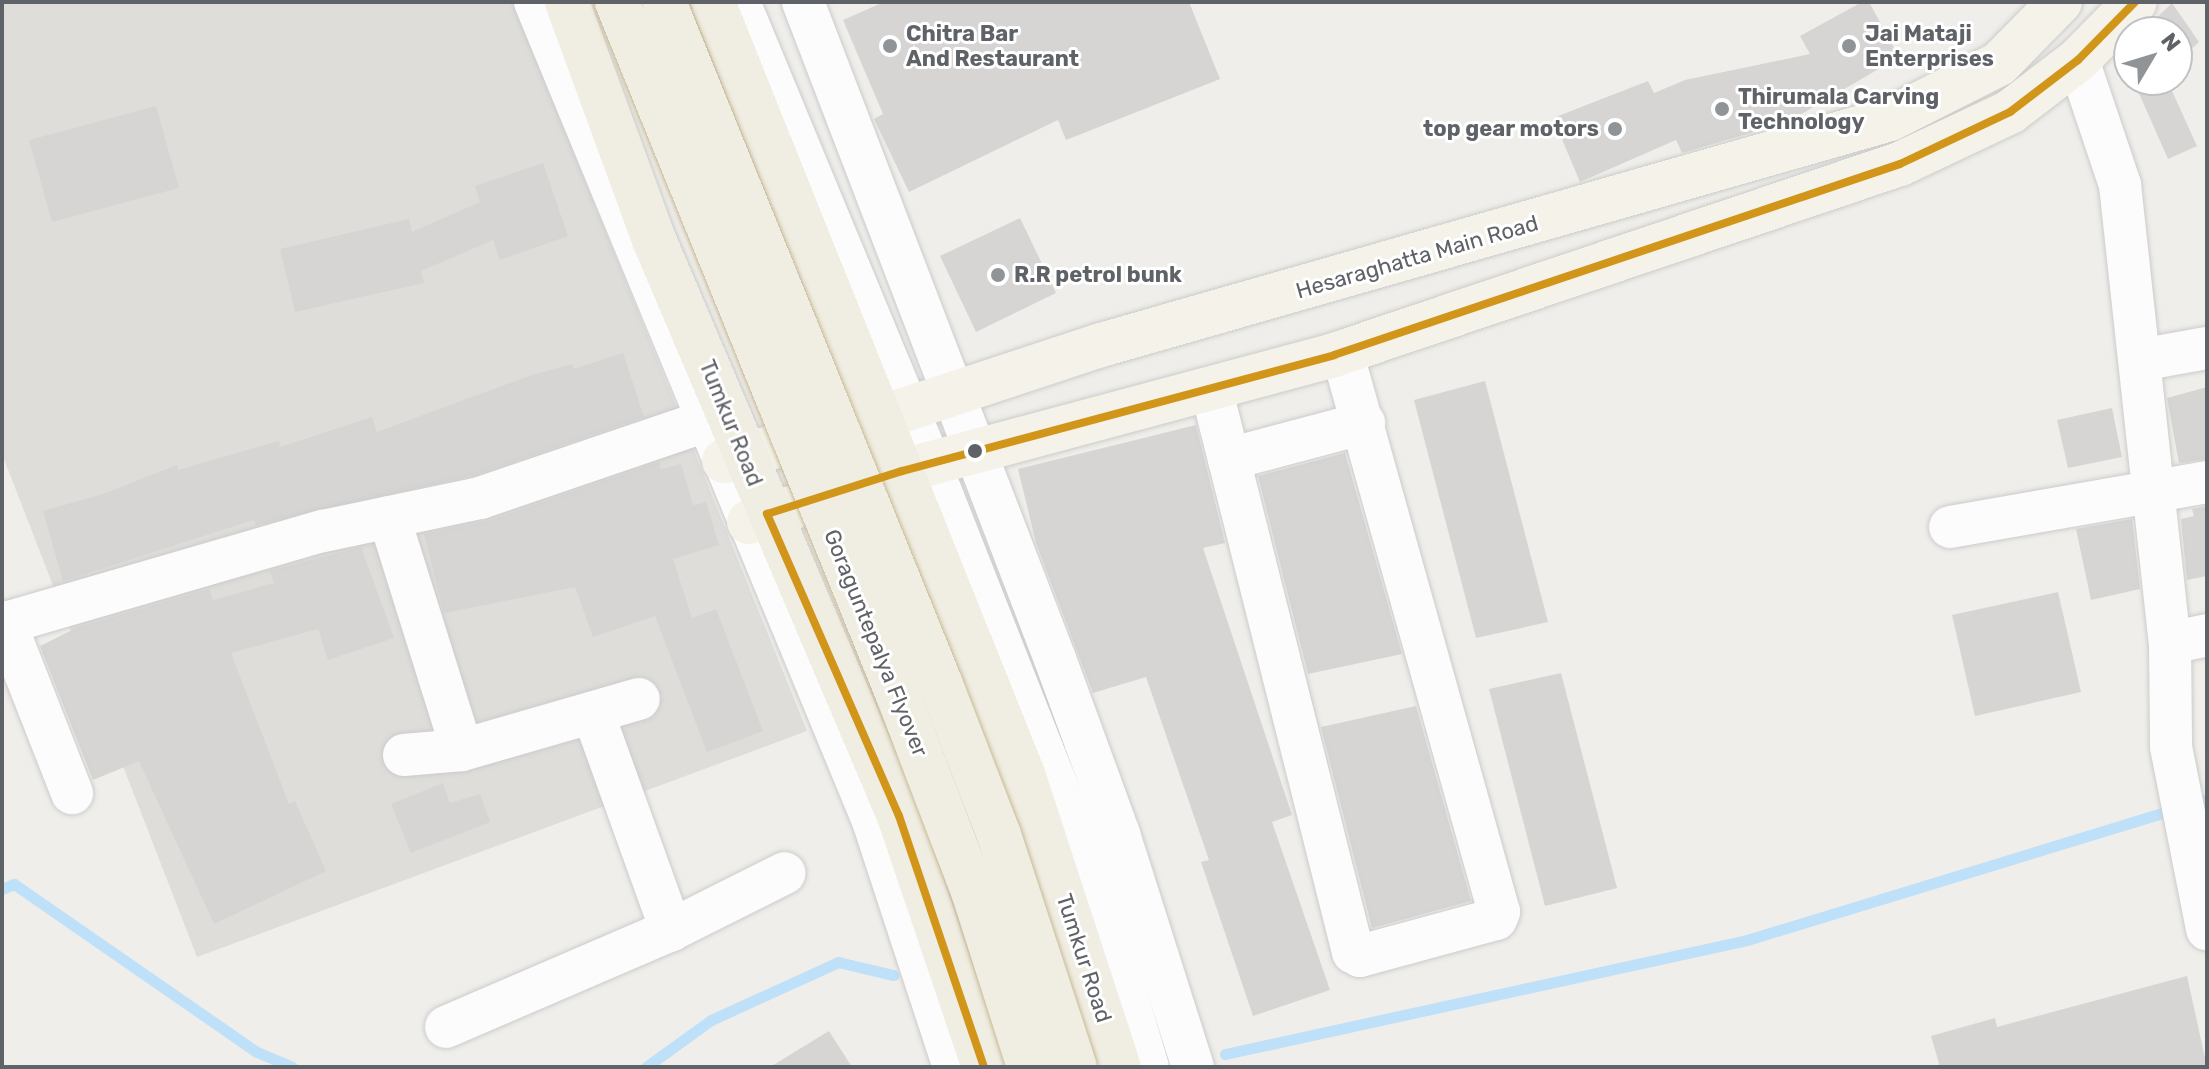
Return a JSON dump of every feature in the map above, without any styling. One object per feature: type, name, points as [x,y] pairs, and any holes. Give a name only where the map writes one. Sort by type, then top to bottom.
[{"type":"highway","name":"Tumkur Road","points":[[567,2],[758,518],[899,816],[984,1067]]},
{"type":"highway","name":"Goraguntepalya Flyover","points":[[617,2],[898,695],[973,891],[1029,1067]]},
{"type":"highway","name":"Goraguntepalya Flyover","points":[[664,2],[999,835],[1075,1067]]},
{"type":"highway","name":"Tumkur Road","points":[[713,2],[916,468],[1023,774],[1119,1067]]},
{"type":"main road","name":"Hesaraghatta Main Road","points":[[734,457],[956,394],[1101,345],[1890,119],[1999,64],[2060,2]]},
{"type":"main road","points":[[758,518],[916,468],[1342,352],[1900,164],[2010,112],[2078,60],[2135,2]]},
{"type":"street","points":[[535,2],[706,421],[734,457]]},
{"type":"street","points":[[739,2],[894,412]]},
{"type":"street","points":[[803,2],[978,451],[1119,834],[1193,1067]]},
{"type":"street","points":[[2078,60],[2120,185],[2154,490],[2188,639],[2171,747],[2194,788],[2207,929]]},
{"type":"street","points":[[2140,360],[2207,348]]},
{"type":"street","points":[[1211,388],[1353,952],[1360,956],[1496,919],[1499,912],[1342,352]]},
{"type":"street","points":[[72,793],[3,623],[389,517],[480,498],[706,421]]},
{"type":"street","points":[[1229,459],[1364,423]]},
{"type":"street","points":[[916,468],[1088,866],[1148,1067]]},
{"type":"street","points":[[1950,527],[2207,482]]},
{"type":"street","points":[[389,517],[462,750]]},
{"type":"street","points":[[758,518],[873,821],[954,1067]]},
{"type":"street","points":[[404,755],[462,750],[639,699]]},
{"type":"street","points":[[593,713],[671,930]]},
{"type":"street","points":[[446,1027],[671,930],[785,873]]},
{"type":"shaded area","points":[[2,2],[513,2],[807,731],[197,957],[2,454]]},
{"type":"building","points":[[884,2],[1189,2],[1220,79],[1066,140],[1058,120],[909,192],[874,119],[883,114],[843,20]]},
{"type":"building","points":[[1862,2],[1869,2],[1899,57],[1788,122],[1682,153],[1676,140],[1580,182],[1553,118],[1648,81],[1654,93],[1685,80],[1810,54],[1800,36]]},
{"type":"building","points":[[2172,3],[2181,16],[2158,16]]},
{"type":"building","points":[[2193,33],[2199,42],[2193,47]]},
{"type":"building","points":[[2140,96],[2174,96],[2197,146],[2168,159]]},
{"type":"building","points":[[156,106],[179,188],[52,222],[29,140]]},
{"type":"building","points":[[543,163],[568,236],[500,260],[493,240],[421,271],[424,283],[295,312],[280,249],[409,219],[412,232],[480,202],[475,186]]},
{"type":"building","name":"R.R petrol bunk","points":[[1020,218],[1056,293],[976,332],[940,256]]},
{"type":"building","points":[[623,353],[644,417],[474,475],[256,525],[254,520],[63,581],[43,511],[103,494],[177,465],[178,470],[279,441],[280,447],[372,417],[377,432],[532,375],[573,364],[574,369]]},
{"type":"building","points":[[1485,381],[1548,622],[1476,638],[1414,400]]},
{"type":"building","points":[[2207,387],[2207,459],[2179,463],[2167,398]]},
{"type":"building","points":[[2112,408],[2122,457],[2068,468],[2057,420]]},
{"type":"building","points":[[1196,425],[1225,543],[1203,548],[1292,815],[1272,822],[1330,990],[1253,1016],[1201,862],[1209,860],[1146,677],[1093,693],[1036,543],[1018,469]]},
{"type":"building","points":[[1345,453],[1402,654],[1308,674],[1258,476]]},
{"type":"building","points":[[659,462],[661,469],[681,464],[693,505],[706,502],[719,545],[673,559],[692,618],[716,609],[763,731],[707,752],[655,616],[593,637],[575,587],[444,613],[424,534],[488,521]]},
{"type":"building","points":[[2207,506],[2207,576],[2187,580],[2181,519],[2194,516],[2192,509]]},
{"type":"building","points":[[2132,519],[2140,589],[2091,600],[2076,529]]},
{"type":"building","points":[[361,547],[394,638],[328,660],[318,629],[231,653],[289,804],[295,801],[326,871],[214,924],[139,761],[93,780],[40,646],[76,628],[209,589],[213,600],[274,583],[270,571]]},
{"type":"building","points":[[2058,592],[2081,692],[1975,716],[1952,615]]},
{"type":"building","points":[[1561,673],[1617,888],[1545,906],[1489,689]]},
{"type":"building","points":[[1416,706],[1471,901],[1372,928],[1321,727]]},
{"type":"building","points":[[443,783],[450,803],[480,794],[490,822],[411,853],[391,804]]},
{"type":"building","points":[[2187,976],[2207,1067],[1940,1067],[1931,1036],[1995,1018],[1997,1027]]},
{"type":"building","points":[[829,1031],[852,1067],[770,1067]]},
{"type":"waterway","points":[[1225,1054],[1747,940],[2207,799]]},
{"type":"waterway","points":[[2,889],[14,884],[257,1052],[292,1067]]},
{"type":"waterway","points":[[646,1067],[711,1020],[838,962],[893,975]]},
{"type":"transit line","points":[[984,1067],[899,816],[767,514],[902,471],[1334,355],[1900,164],[2010,112],[2078,60],[2135,2]]},
{"type":"place","name":"Chitra Bar And Restaurant","points":[[890,46]]},
{"type":"place","name":"Jai Mataji Enterprises","points":[[1849,46]]},
{"type":"place","name":"Thirumala Carving Technology","points":[[1722,109]]},
{"type":"place","name":"top gear motors","points":[[1615,129]]},
{"type":"place","name":"R.R petrol bunk","points":[[998,275]]}]
